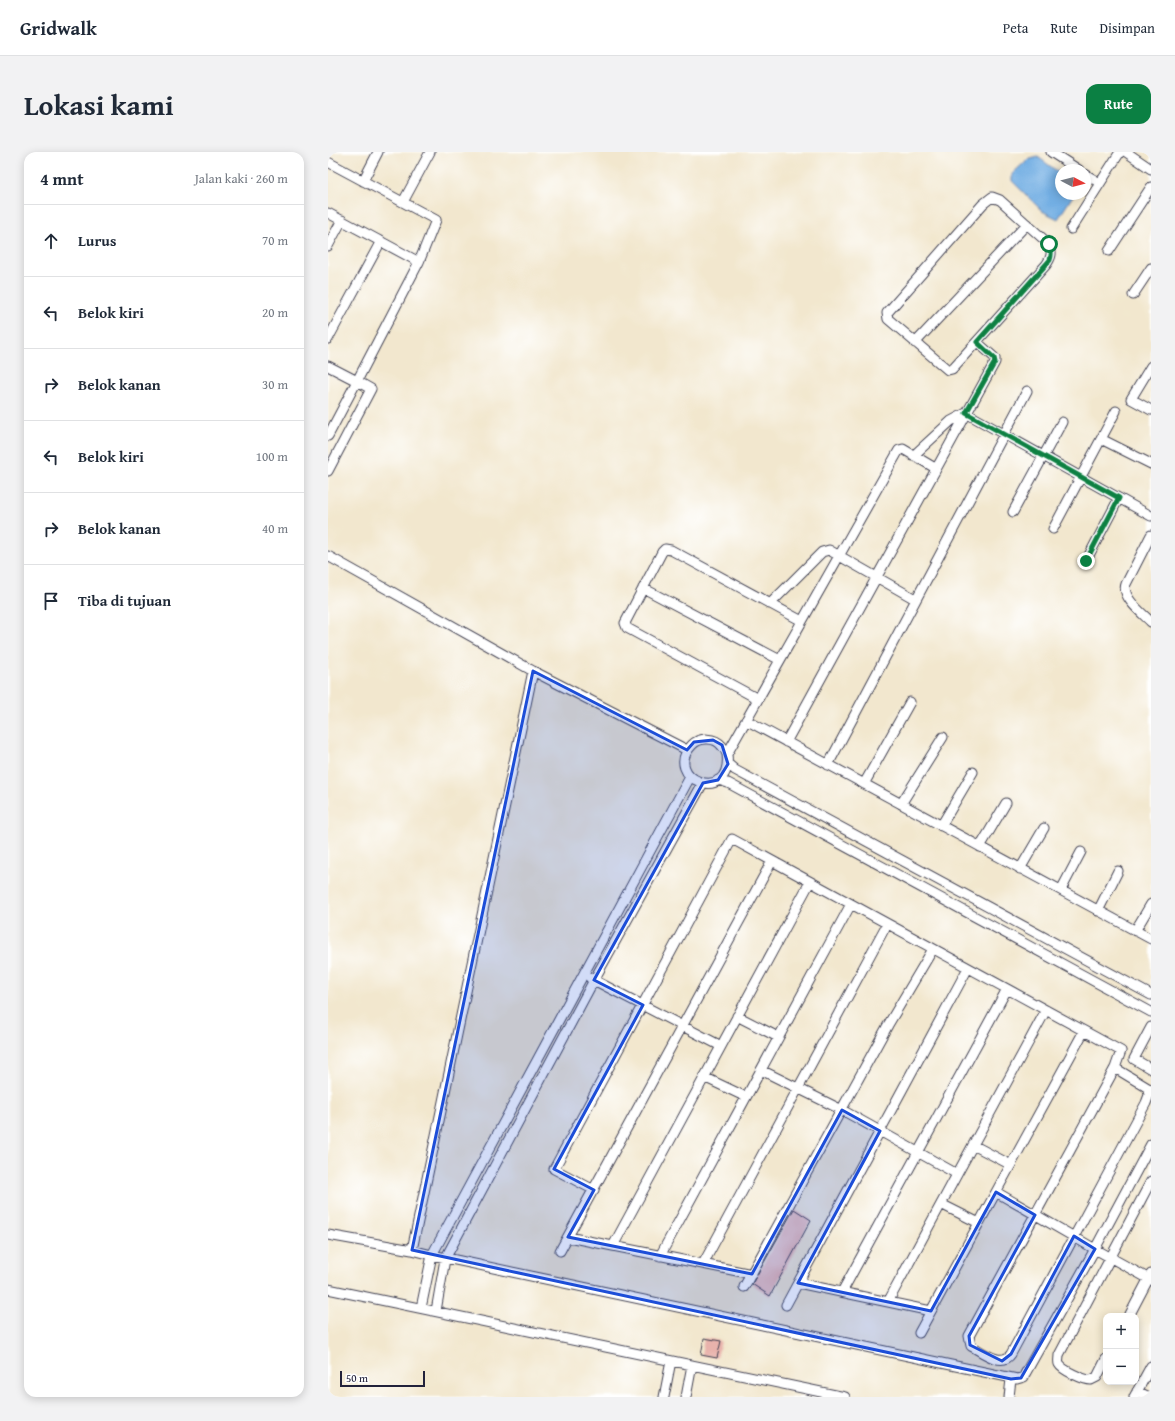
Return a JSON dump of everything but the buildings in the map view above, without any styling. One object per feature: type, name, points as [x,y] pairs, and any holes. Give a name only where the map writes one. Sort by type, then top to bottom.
[{"type":"street","points":[[363,181],[378,152]]},
{"type":"street","points":[[403,202],[430,152]]},
{"type":"street","points":[[1071,229],[1120,152]]},
{"type":"street","points":[[1126,152],[1151,169]]},
{"type":"street","points":[[1057,154],[1071,164]]},
{"type":"street","points":[[328,162],[436,220],[419,262],[328,436]]},
{"type":"street","points":[[1091,178],[1100,183]]},
{"type":"street","points":[[1109,251],[1151,187]]},
{"type":"street","points":[[992,197],[1000,200],[1027,224],[1049,244],[1052,249],[1050,260],[952,369],[949,370],[944,367],[888,319],[887,313],[983,204],[992,197]]},
{"type":"street","points":[[328,213],[419,262]]},
{"type":"street","points":[[328,246],[342,220]]},
{"type":"street","points":[[915,343],[1027,224]]},
{"type":"street","points":[[328,339],[381,241]]},
{"type":"street","points":[[1133,295],[1151,268]]},
{"type":"street","points":[[786,742],[995,362],[994,358],[977,342]]},
{"type":"street","points":[[328,366],[371,389],[328,471]]},
{"type":"street","points":[[1151,366],[1131,399],[1151,410]]},
{"type":"street","points":[[828,764],[1027,391]]},
{"type":"street","points":[[1053,529],[1116,411]]},
{"type":"street","points":[[966,413],[1151,516]]},
{"type":"street","points":[[913,456],[951,421],[966,413]]},
{"type":"street","points":[[1013,512],[1062,422]]},
{"type":"street","points":[[1101,438],[1151,464]]},
{"type":"street","points":[[727,754],[899,450],[903,449],[936,468]]},
{"type":"street","points":[[1086,561],[1119,498]]},
{"type":"street","points":[[1151,535],[1124,590],[1127,598],[1151,622]]},
{"type":"street","points":[[758,699],[627,628],[625,623],[662,552],[669,549],[802,621]]},
{"type":"street","points":[[770,604],[822,552],[827,550],[915,599]]},
{"type":"street","points":[[328,556],[533,671],[687,750]]},
{"type":"street","points":[[643,588],[780,660]]},
{"type":"street","points":[[412,1250],[533,671]]},
{"type":"street","points":[[864,784],[910,702]]},
{"type":"street","points":[[746,720],[1151,939]]},
{"type":"street","points":[[901,804],[943,737]]},
{"type":"street","points":[[703,739],[713,740],[722,745],[727,754],[728,764],[725,773],[718,780],[711,783],[696,781],[690,777],[685,769],[684,759],[687,750],[694,742],[703,739]]},
{"type":"street","points":[[728,764],[735,770],[1151,994]]},
{"type":"street","points":[[941,826],[973,772]]},
{"type":"street","points":[[421,1308],[432,1255],[690,777]]},
{"type":"street","points":[[718,780],[728,783],[1151,1012]]},
{"type":"street","points":[[436,1311],[445,1259],[594,980],[703,783]]},
{"type":"street","points":[[980,847],[1006,803]]},
{"type":"street","points":[[1020,868],[1044,828]]},
{"type":"street","points":[[594,1190],[554,1169],[732,839],[1121,1051],[1115,1068],[969,1336],[971,1346],[1000,1360],[1004,1360],[1009,1357],[1149,1095],[1148,1088],[1145,1085],[1115,1068]]},
{"type":"street","points":[[1061,890],[1081,852]]},
{"type":"street","points":[[560,1251],[772,861]]},
{"type":"street","points":[[1098,910],[1118,871]]},
{"type":"street","points":[[613,1246],[810,882]]},
{"type":"street","points":[[660,1256],[851,904]]},
{"type":"street","points":[[1136,931],[1151,904]]},
{"type":"street","points":[[703,1264],[887,924]]},
{"type":"street","points":[[744,1288],[888,1025],[933,949]]},
{"type":"street","points":[[786,1305],[968,968]]},
{"type":"street","points":[[583,975],[721,1046]]},
{"type":"street","points":[[842,1292],[1007,989]]},
{"type":"street","points":[[888,1302],[1046,1010]]},
{"type":"street","points":[[737,1016],[778,1037]]},
{"type":"street","points":[[1151,1027],[1134,1059],[1151,1069]]},
{"type":"street","points":[[919,1333],[1084,1031]]},
{"type":"street","points":[[761,1070],[842,1110],[957,1174]]},
{"type":"street","points":[[704,1076],[746,1097]]},
{"type":"street","points":[[328,1235],[412,1250],[445,1259],[1011,1379],[1021,1378],[1025,1374],[1095,1249],[1151,1144]]},
{"type":"street","points":[[973,1145],[1011,1165]]},
{"type":"street","points":[[1103,1365],[1097,1377],[1091,1380],[1073,1374],[1061,1367],[1058,1361],[1059,1355],[1151,1181]]},
{"type":"street","points":[[996,1192],[1095,1249],[1150,1277],[1131,1313]]},
{"type":"street","points":[[941,1204],[979,1223]]},
{"type":"street","points":[[568,1237],[752,1274]]},
{"type":"street","points":[[798,1283],[931,1311]]},
{"type":"street","points":[[328,1289],[845,1397]]},
{"type":"street","points":[[664,1397],[671,1361]]},
{"type":"street","points":[[686,1397],[692,1365]]},
{"type":"street","points":[[1149,1397],[1136,1394],[1151,1366]]},
{"type":"street","points":[[1010,1397],[1011,1379]]},
{"type":"highlighted area","points":[[533,671],[687,750],[694,742],[713,740],[722,745],[728,764],[718,780],[703,783],[594,980],[643,1005],[554,1169],[594,1190],[568,1237],[752,1274],[842,1110],[880,1131],[798,1283],[931,1311],[996,1192],[1035,1215],[969,1336],[970,1345],[1002,1361],[1011,1354],[1074,1236],[1095,1249],[1021,1378],[1011,1379],[412,1250]]},
{"type":"water","points":[[1038,157],[1055,170],[1055,200],[1070,200],[1058,219],[1042,211],[1012,181],[1012,174],[1027,160]]},
{"type":"route","points":[[1049,244],[1052,249],[1050,260],[977,342],[994,358],[995,362],[966,413],[1119,498],[1086,561]]}]
